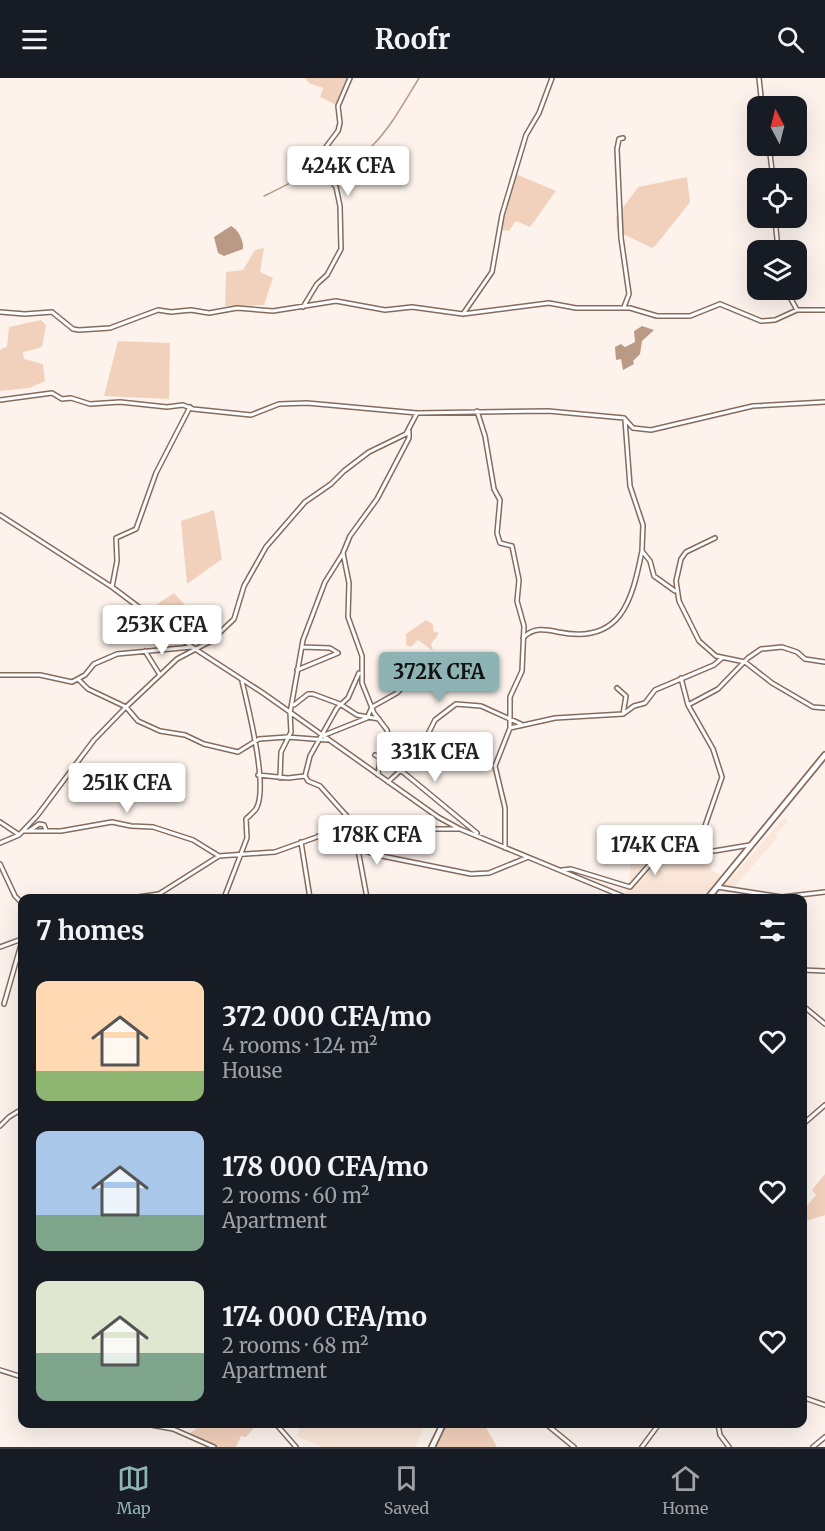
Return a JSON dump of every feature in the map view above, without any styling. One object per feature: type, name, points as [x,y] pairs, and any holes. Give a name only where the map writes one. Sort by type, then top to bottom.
[{"type":"street","points":[[303,307],[317,284],[327,275],[341,249],[340,206],[336,188],[326,171],[316,162],[338,131],[340,123],[338,106],[350,78]]},
{"type":"street","points":[[464,314],[492,272],[502,215],[526,135],[539,113],[552,78]]},
{"type":"street","points":[[759,78],[761,96]]},
{"type":"street","points":[[623,138],[619,139],[617,149],[621,238],[628,294],[624,307]]},
{"type":"street","points":[[792,300],[797,310]]},
{"type":"street","points":[[0,312],[25,314],[52,312],[73,329],[80,330],[110,328],[158,310],[171,312],[191,310],[209,313],[237,308],[273,311],[336,301],[385,310],[412,307],[464,314],[549,303],[576,308],[624,307],[657,316],[685,316],[720,304],[761,321],[776,320],[797,310],[825,310]]},
{"type":"street","points":[[0,400],[52,393],[62,399],[71,398],[90,404],[120,402],[251,414],[279,404],[307,403],[417,413],[548,411],[624,418],[633,428],[651,430],[753,406],[825,402]]},
{"type":"street","points":[[112,587],[117,561],[115,539],[136,529],[156,473],[190,407]]},
{"type":"street","points":[[477,411],[485,436],[494,489],[500,500],[498,541],[513,546],[519,580],[518,603],[523,618],[522,671],[510,697],[510,728],[495,766],[505,808],[505,848]]},
{"type":"street","points":[[280,778],[281,752],[291,732],[291,713],[302,647],[325,582],[343,553],[350,536],[386,484],[409,438],[409,431],[417,413]]},
{"type":"street","points":[[523,638],[532,631],[544,629],[592,633],[615,622],[624,611],[631,596],[642,551],[643,525],[630,486],[624,418]]},
{"type":"street","points":[[0,843],[23,831],[57,791],[94,740],[126,707],[177,659],[211,641],[234,619],[244,586],[266,547],[305,501],[331,484],[360,459],[409,431]]},
{"type":"street","points":[[0,514],[112,587],[194,648],[291,713],[320,738]]},
{"type":"street","points":[[715,538],[700,543],[686,552],[680,561],[676,591],[686,618],[699,641],[722,658],[745,662],[772,684],[813,708],[825,708]]},
{"type":"street","points":[[642,551],[650,561],[654,576],[676,591]]},
{"type":"street","points":[[343,553],[349,583],[348,616],[361,650],[362,683],[388,738],[380,758],[378,775]]},
{"type":"street","points":[[297,670],[338,653],[330,648],[302,647]]},
{"type":"street","points":[[688,705],[718,689],[761,649],[782,647],[797,652],[805,659],[825,662]]},
{"type":"street","points":[[0,675],[40,675],[68,682],[78,680],[94,664],[117,654],[194,648]]},
{"type":"street","points":[[145,651],[160,675]]},
{"type":"street","points":[[510,728],[555,718],[623,714],[634,706],[645,703],[656,690],[714,665],[722,658]]},
{"type":"street","points":[[360,671],[348,698],[340,704],[310,756],[306,776],[308,781],[320,786],[353,823],[366,894]]},
{"type":"street","points":[[320,738],[367,718],[372,707],[397,693],[405,684],[449,678]]},
{"type":"street","points":[[681,678],[688,705],[713,749],[722,777],[697,849]]},
{"type":"street","points":[[78,680],[88,689],[126,707],[138,721],[160,731],[191,737],[204,744],[238,752],[255,741],[287,737],[328,740],[460,830]]},
{"type":"street","points":[[226,894],[248,831],[246,819],[256,809],[259,797],[255,741],[242,680]]},
{"type":"street","points":[[617,688],[626,696],[623,714]]},
{"type":"street","points":[[293,706],[308,694],[340,704],[357,715],[379,719]]},
{"type":"street","points":[[388,782],[401,770],[403,759],[426,738],[435,720],[454,704],[481,706],[523,724]]},
{"type":"street","points":[[375,755],[401,770],[481,836]]},
{"type":"street","points":[[712,894],[825,755]]},
{"type":"street","points":[[258,776],[280,778],[306,776]]},
{"type":"street","points":[[159,894],[219,856],[241,853],[267,854],[367,819],[433,829],[460,830],[481,836],[526,858],[617,894]]},
{"type":"street","points":[[23,831],[61,831],[112,822],[153,827],[193,840],[219,856]]},
{"type":"street","points":[[1,824],[19,835]]},
{"type":"street","points":[[28,832],[39,824],[44,825],[46,830]]},
{"type":"street","points":[[318,836],[358,850],[476,875],[489,873],[526,858]]},
{"type":"street","points":[[301,842],[309,894]]},
{"type":"street","points":[[560,870],[571,869],[630,887],[657,859],[677,849],[714,851],[751,845]]},
{"type":"street","points":[[0,864],[18,899]]},
{"type":"street","points":[[717,888],[760,894]]},
{"type":"street","points":[[807,894],[825,892]]},
{"type":"street","points":[[0,947],[18,941]]},
{"type":"street","points":[[4,1004],[18,954]]},
{"type":"street","points":[[807,970],[825,971]]},
{"type":"street","points":[[807,1009],[825,1024]]},
{"type":"street","points":[[807,1121],[825,1105]]},
{"type":"street","points":[[0,1126],[18,1111]]},
{"type":"street","points":[[0,1370],[18,1376]]},
{"type":"street","points":[[807,1398],[825,1405]]},
{"type":"street","points":[[164,1428],[214,1447]]},
{"type":"street","points":[[279,1428],[296,1447]]},
{"type":"street","points":[[432,1447],[441,1428]]},
{"type":"street","points":[[551,1428],[574,1447]]},
{"type":"street","points":[[642,1447],[656,1428]]},
{"type":"street","points":[[719,1428],[720,1435],[729,1447]]},
{"type":"street","points":[[813,1447],[825,1437]]},
{"type":"shaded area","points":[[305,78],[350,78],[338,106],[320,97],[323,88],[309,83]]},
{"type":"shaded area","points":[[516,174],[556,191],[530,227],[516,221],[509,231],[500,230],[502,215]]},
{"type":"shaded area","points":[[687,177],[690,202],[656,245],[652,248],[617,231],[616,217],[638,187]]},
{"type":"shaded area","points":[[231,226],[240,236],[243,249],[224,256],[218,253],[214,237]]},
{"type":"shaded area","points":[[264,248],[260,272],[273,278],[264,305],[225,306],[226,272],[243,270],[255,250]]},
{"type":"shaded area","points":[[41,320],[46,325],[42,347],[23,352],[24,359],[43,364],[45,381],[29,388],[0,391],[0,350],[7,346],[9,327]]},
{"type":"shaded area","points":[[642,326],[654,330],[642,341],[640,354],[633,361],[634,364],[623,370],[621,359],[616,360],[615,347],[621,344],[625,347],[635,342],[634,331]]},
{"type":"shaded area","points":[[118,341],[170,343],[169,399],[104,396]]},
{"type":"shaded area","points":[[214,510],[222,559],[187,584],[181,521]]},
{"type":"shaded area","points":[[174,593],[210,633],[202,641],[157,604]]},
{"type":"shaded area","points":[[426,620],[433,624],[433,631],[439,633],[431,644],[433,651],[418,640],[411,647],[406,645],[406,634]]},
{"type":"shaded area","points":[[784,818],[788,821],[776,835],[778,837],[735,886],[724,886]]},
{"type":"shaded area","points":[[702,839],[714,851],[711,870],[725,878],[711,894],[624,894],[629,883],[631,860],[655,854],[657,859],[677,849],[679,863],[693,863],[691,848],[697,849],[697,840]]},
{"type":"shaded area","points":[[825,1174],[825,1215],[807,1221],[807,1206],[816,1195],[812,1190]]},
{"type":"shaded area","points":[[197,1428],[254,1428],[246,1437],[241,1436],[236,1447],[210,1447],[186,1436]]},
{"type":"shaded area","points":[[300,1428],[424,1428],[415,1447],[322,1447],[296,1436]]},
{"type":"shaded area","points":[[443,1428],[486,1428],[497,1447],[435,1447]]},
{"type":"waterway","points":[[264,196],[322,166],[367,151],[392,122],[419,78]]}]
